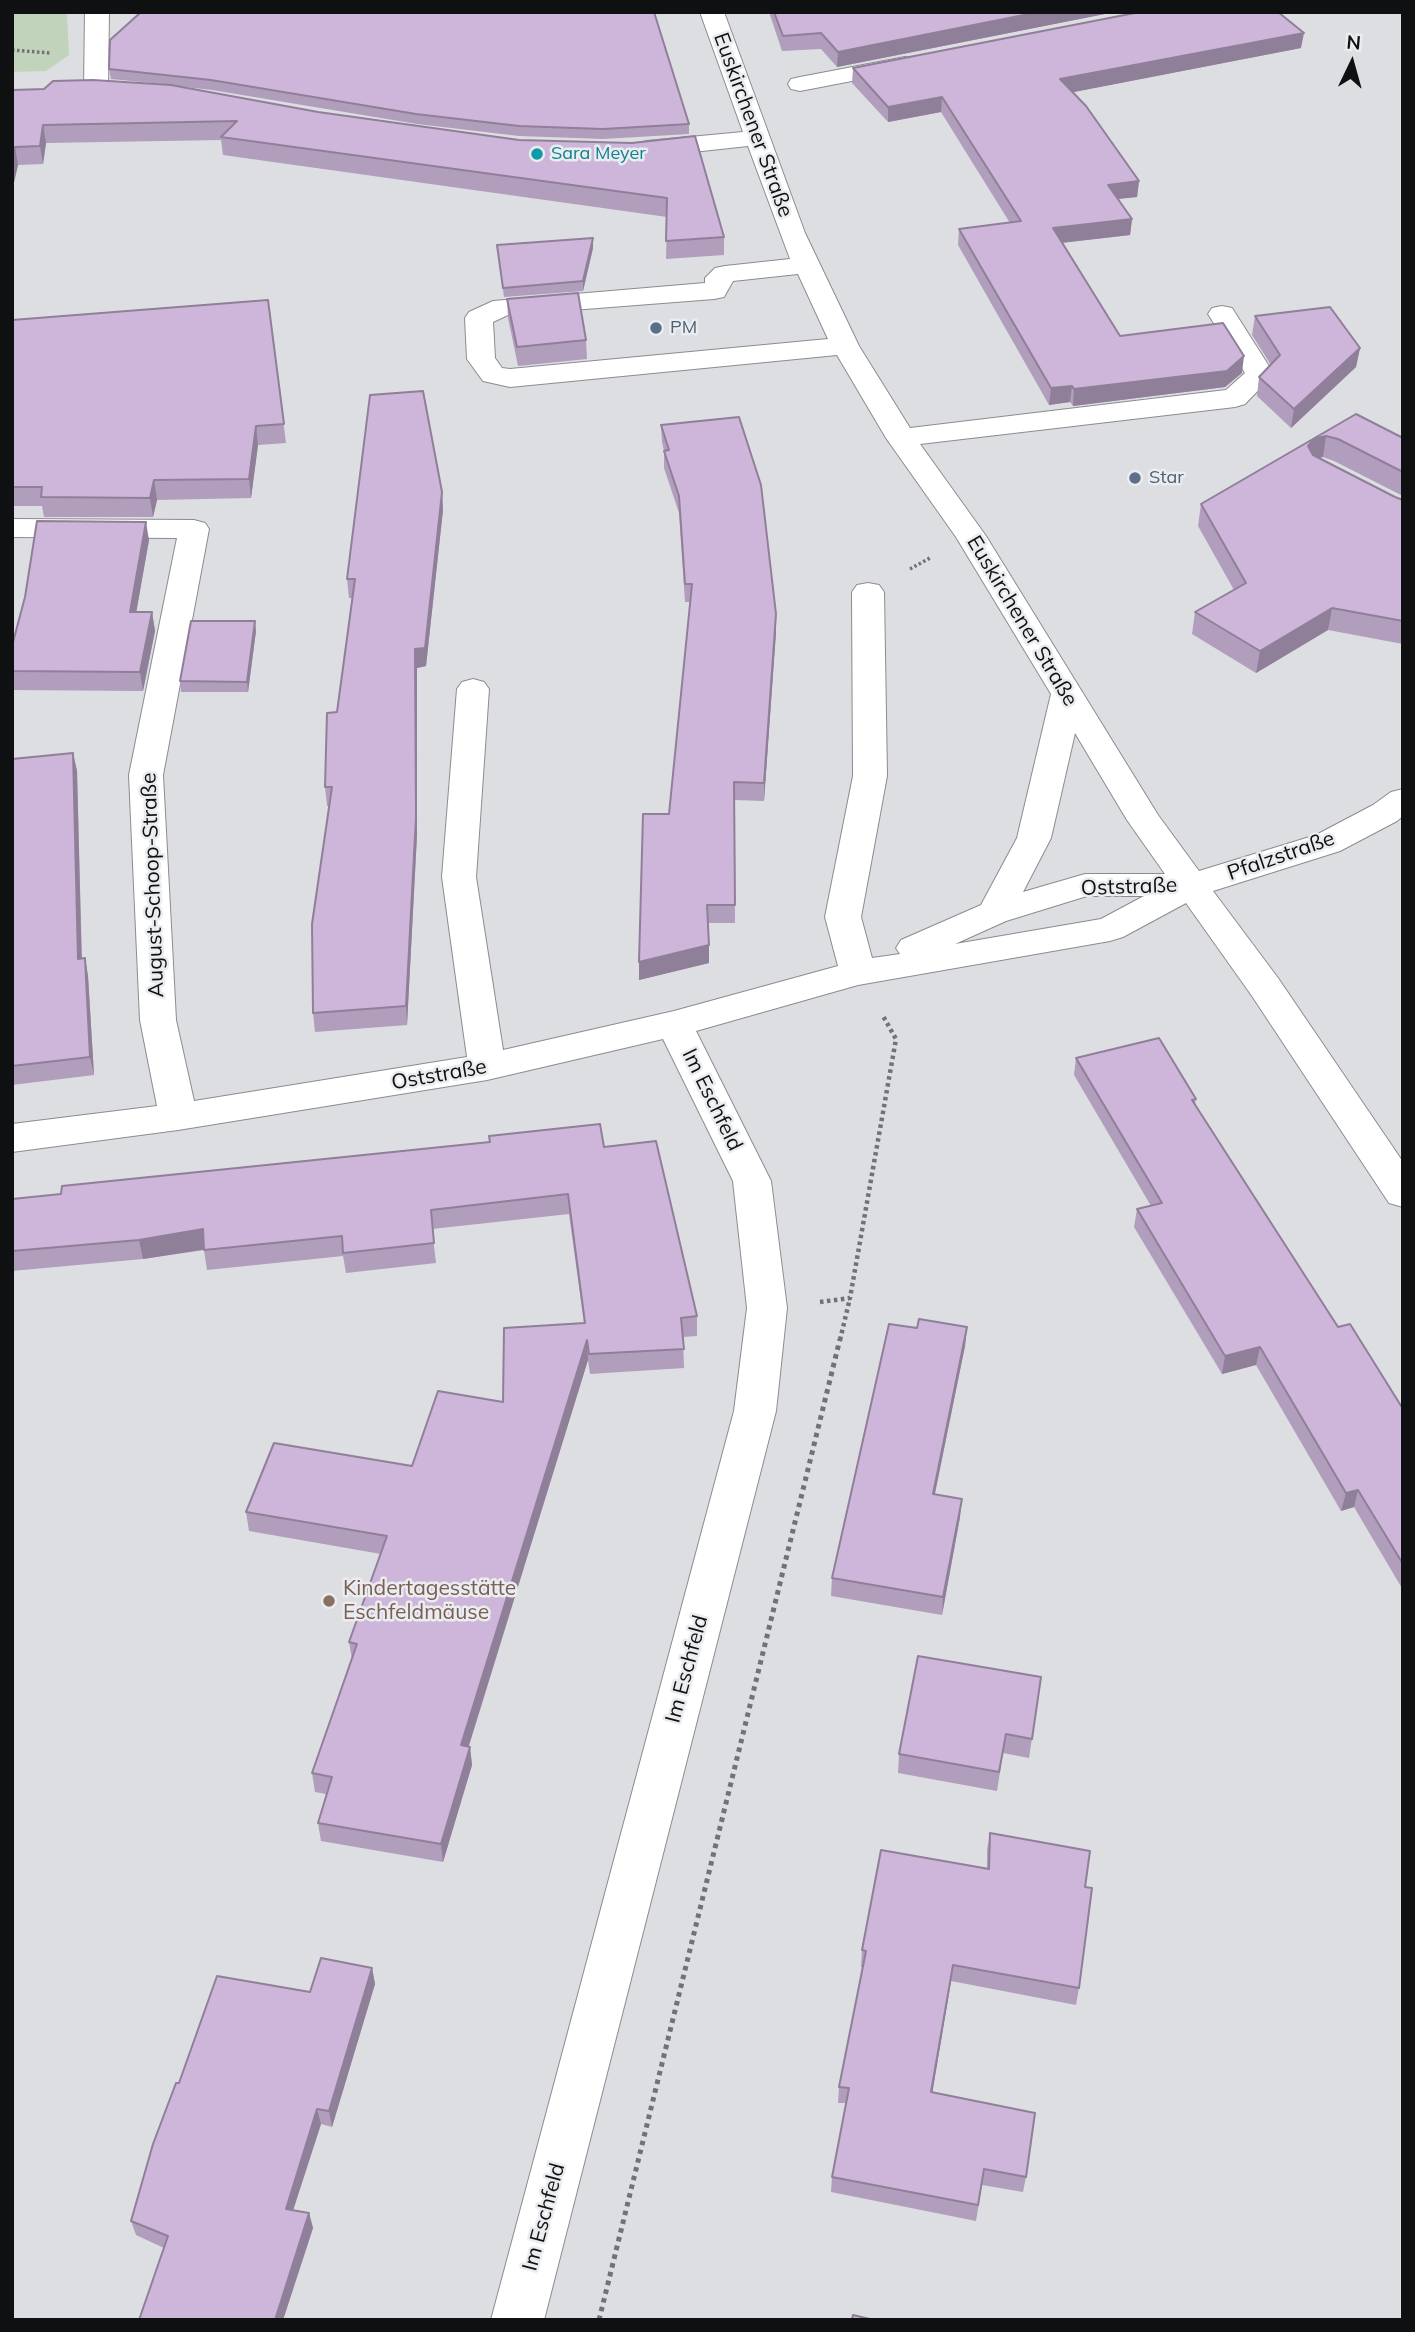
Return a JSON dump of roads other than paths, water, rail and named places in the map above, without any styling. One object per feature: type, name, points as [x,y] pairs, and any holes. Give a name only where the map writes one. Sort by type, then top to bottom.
[{"type":"street","points":[[96,88],[97,12]]},
{"type":"street","name":"Euskirchener Straße","points":[[712,12],[755,138],[806,265],[845,346],[901,438],[971,536],[1144,820],[1193,885],[1403,1193]]},
{"type":"street","points":[[800,84],[923,60]]},
{"type":"street","points":[[68,88],[122,89]]},
{"type":"street","points":[[620,150],[755,138]]},
{"type":"street","points":[[806,265],[725,274],[719,278],[719,285],[713,291],[503,307],[478,318],[481,359],[493,375],[510,378],[845,346]]},
{"type":"street","points":[[901,438],[1235,398],[1260,374],[1222,314]]},
{"type":"street","name":"August-Schoop-Straße","points":[[12,528],[194,529],[146,775],[158,1020],[178,1117]]},
{"type":"street","points":[[858,973],[843,917],[870,776],[868,592]]},
{"type":"street","points":[[473,689],[459,877],[487,1068]]},
{"type":"street","points":[[994,913],[1034,838],[1067,695]]},
{"type":"street","name":"Pfalzstraße","points":[[1193,885],[1328,843],[1397,812]]},
{"type":"street","name":"Oststraße","points":[[858,973],[994,913],[1085,885],[1193,885]]},
{"type":"street","name":"Oststraße","points":[[12,1138],[178,1117],[487,1068],[674,1024],[858,973],[1110,929],[1193,885]]},
{"type":"street","name":"Im Eschfeld","points":[[517,2320],[755,1411],[767,1308],[752,1181],[674,1024]]},
{"type":"place","name":"Sara Meyer","points":[[537,154]]},
{"type":"place","name":"PM","points":[[656,328]]},
{"type":"place","name":"Star","points":[[1135,478]]},
{"type":"place","name":"Kindertagesstätte Eschfeldmäuse","points":[[329,1601]]}]
